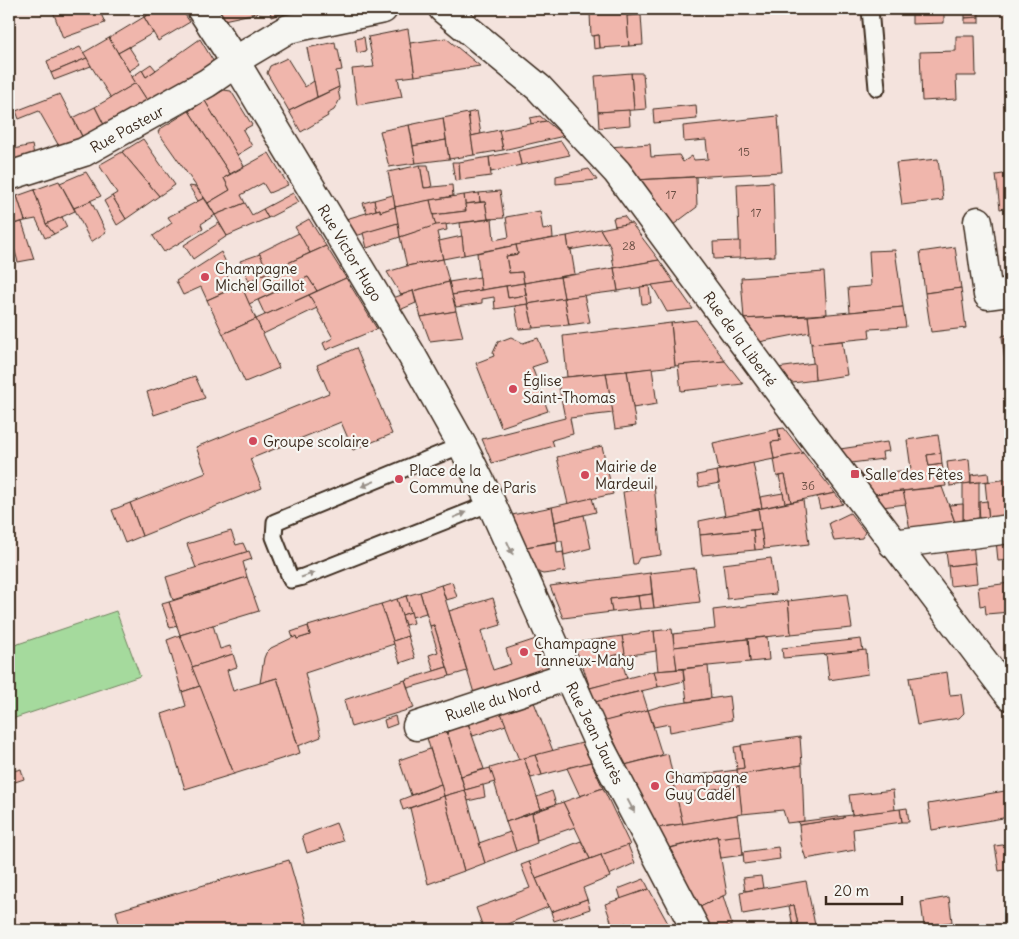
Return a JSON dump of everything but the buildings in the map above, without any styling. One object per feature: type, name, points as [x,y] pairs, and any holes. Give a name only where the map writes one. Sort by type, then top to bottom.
[{"type":"street","name":"Rue Victor Hugo","points":[[201,9],[236,63],[411,354],[462,445],[491,503]]},
{"type":"street","name":"Rue Pasteur","points":[[9,176],[84,152],[207,83],[246,54],[288,29],[383,9]]},
{"type":"street","name":"Rue de la Liberté","points":[[443,9],[539,88],[617,172],[784,398],[1010,696]]},
{"type":"street","points":[[978,221],[988,295],[1010,292]]},
{"type":"street","name":"Rue Jean Jaurès","points":[[491,503],[601,749],[696,930]]},
{"type":"street","points":[[894,544],[1010,529]]},
{"type":"street","name":"Ruelle du Nord","points":[[417,726],[568,676]]},
{"type":"lane","points":[[870,9],[877,88]]},
{"type":"lane","points":[[462,445],[275,522],[274,538],[291,580],[303,578],[491,503]]},
{"type":"green space","points":[[116,611],[140,676],[9,720],[9,647]]},
{"type":"place","name":"Champagne Michel Gaillot","points":[[205,277]]},
{"type":"place","name":"Église Saint-Thomas","points":[[513,389]]},
{"type":"place","name":"Groupe scolaire","points":[[253,441]]},
{"type":"place","name":"Salle des Fêtes","points":[[855,474]]},
{"type":"place","name":"Mairie de Mardeuil","points":[[585,475]]},
{"type":"place","name":"Place de la Commune de Paris","points":[[399,479]]},
{"type":"place","name":"Champagne Tanneux-Mahy","points":[[524,652]]},
{"type":"place","name":"Champagne Guy Cadel","points":[[655,786]]}]
